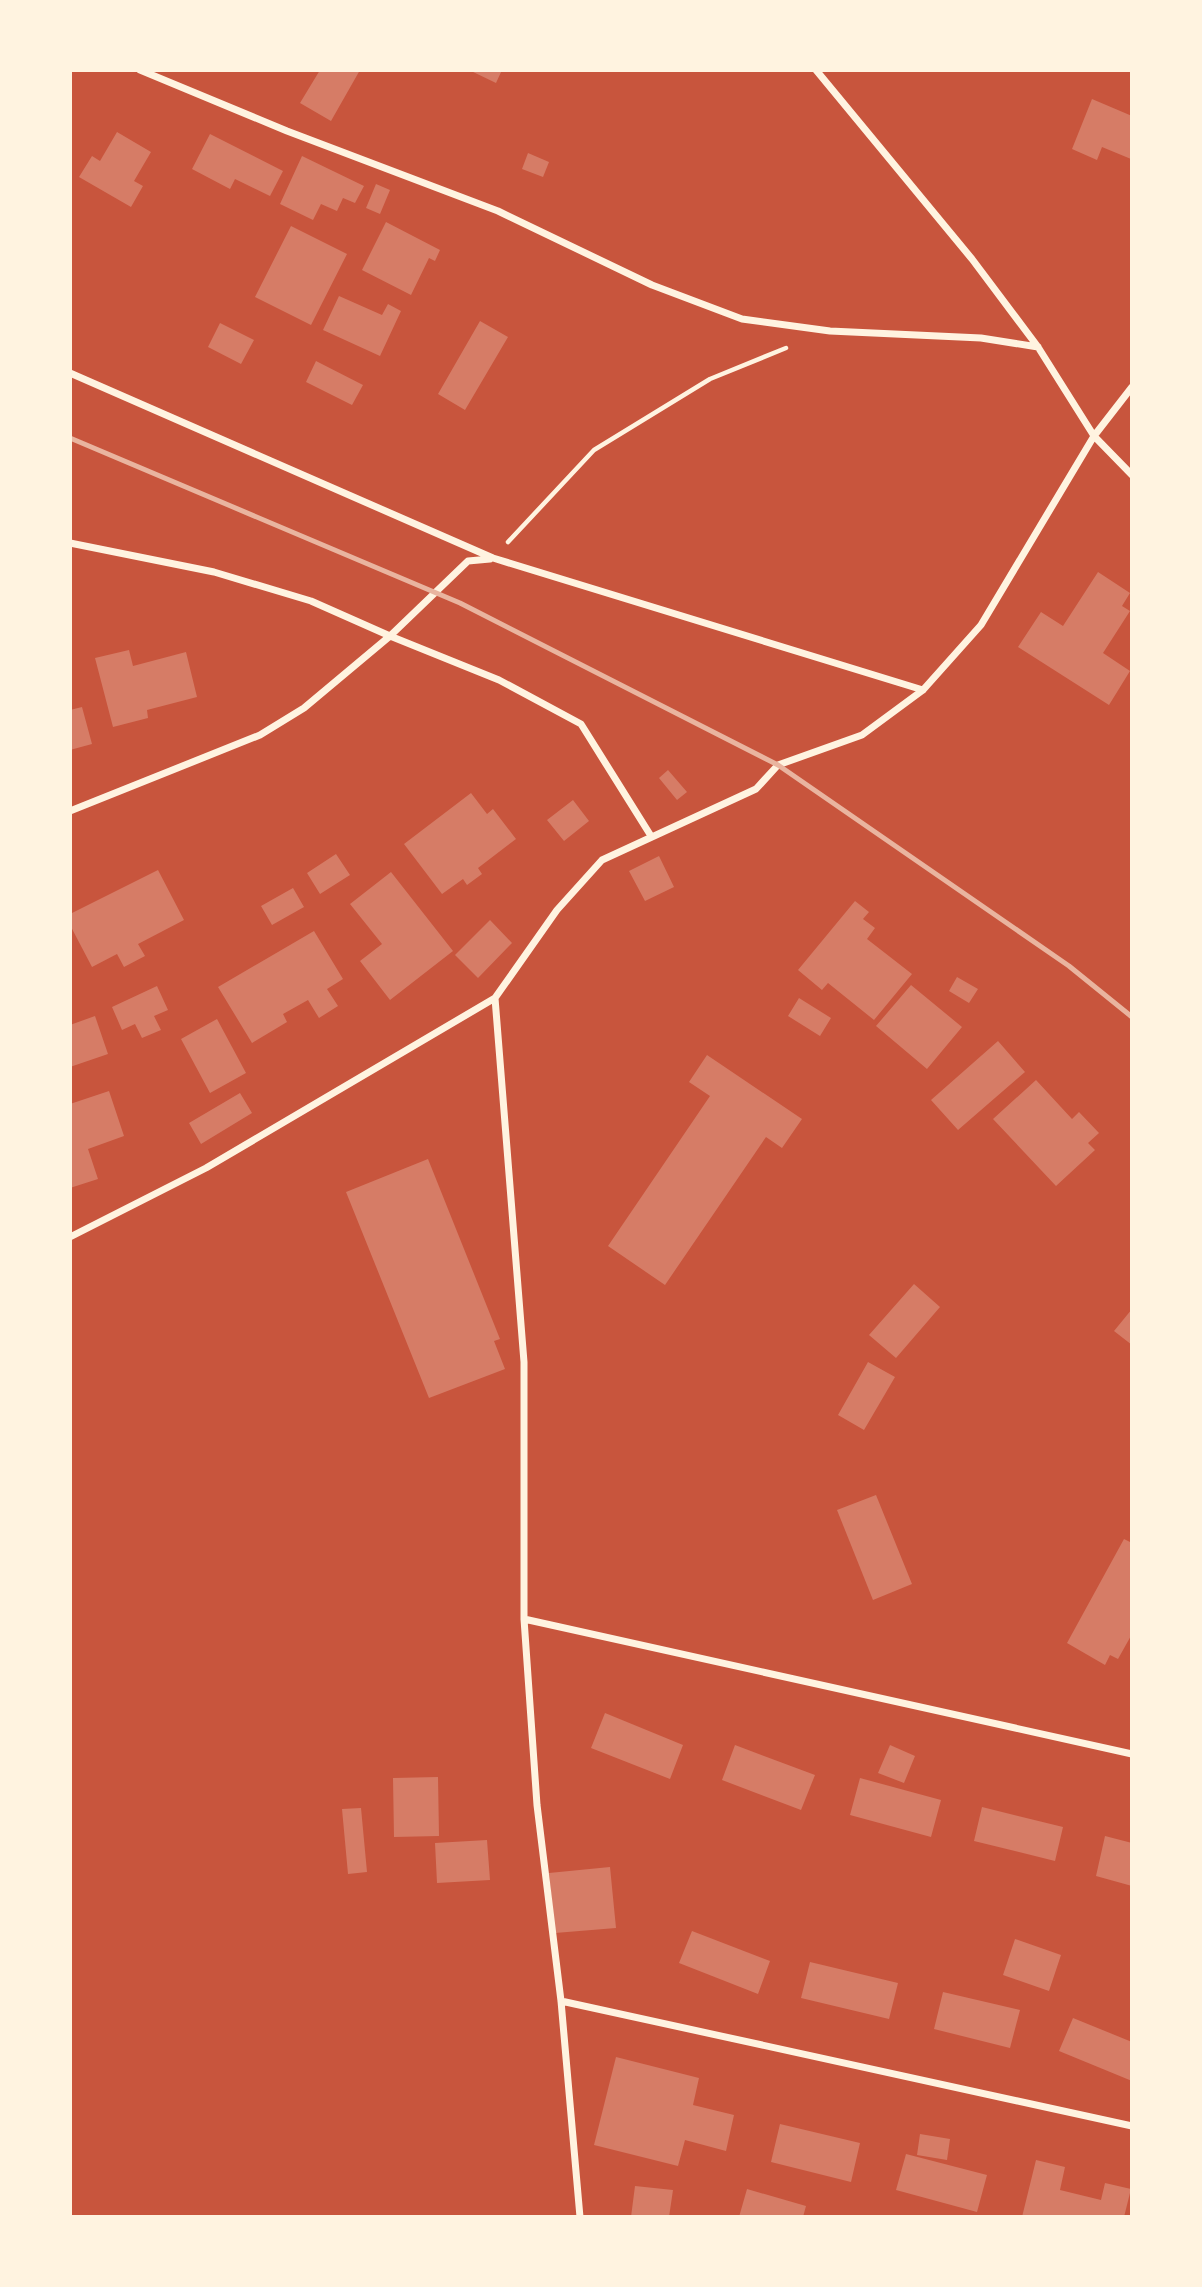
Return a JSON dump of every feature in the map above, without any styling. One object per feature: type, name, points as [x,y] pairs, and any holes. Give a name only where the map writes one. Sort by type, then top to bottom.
[{"type":"street","points":[[140,70],[288,131],[498,211],[652,285],[742,319],[831,331],[981,338],[1038,347]]},
{"type":"street","points":[[816,70],[972,259],[1038,347],[1094,436],[1132,475]]},
{"type":"street","points":[[70,373],[493,558],[923,690]]},
{"type":"street","points":[[70,1237],[206,1168],[495,998],[557,910],[602,860],[756,789],[778,765],[862,735],[923,690],[981,625],[1094,436],[1132,387]]},
{"type":"street","points":[[70,543],[226,575],[311,601],[499,680],[581,724],[651,836]]},
{"type":"street","points":[[70,811],[260,735],[304,708],[390,636],[468,561],[493,558]]},
{"type":"street","points":[[495,998],[524,1362],[524,1619],[537,1805],[561,2001],[580,2217]]},
{"type":"street","points":[[524,1619],[1132,1755]]},
{"type":"street","points":[[561,2001],[1132,2126]]},
{"type":"path","points":[[493,558],[594,450],[710,379],[794,345]]},
{"type":"building","points":[[320,70],[360,70],[331,121],[300,103]]},
{"type":"building","points":[[469,70],[502,70],[496,83]]},
{"type":"building","points":[[1092,99],[1132,116],[1131,159],[1102,147],[1097,160],[1072,149]]},
{"type":"building","points":[[117,132],[151,152],[134,181],[143,186],[131,207],[79,177],[92,156],[100,161]]},
{"type":"building","points":[[210,134],[283,171],[270,196],[235,179],[230,189],[192,169]]},
{"type":"building","points":[[528,153],[549,162],[543,177],[522,169]]},
{"type":"building","points":[[302,156],[364,186],[355,203],[343,198],[337,211],[321,204],[313,220],[280,204]]},
{"type":"building","points":[[376,184],[390,190],[380,214],[366,208]]},
{"type":"building","points":[[386,222],[440,250],[435,261],[429,258],[411,295],[362,270]]},
{"type":"building","points":[[291,226],[347,254],[311,325],[255,297]]},
{"type":"building","points":[[339,296],[382,315],[388,304],[401,311],[380,356],[323,330]]},
{"type":"building","points":[[480,321],[508,337],[465,410],[438,394]]},
{"type":"building","points":[[220,323],[254,340],[241,364],[208,347]]},
{"type":"building","points":[[316,361],[363,385],[352,405],[306,382]]},
{"type":"building","points":[[1098,572],[1130,593],[1122,606],[1130,611],[1103,653],[1130,671],[1109,705],[1018,647],[1041,612],[1063,626]]},
{"type":"building","points":[[129,650],[133,666],[186,652],[197,697],[147,710],[148,718],[113,727],[95,658]]},
{"type":"building","points":[[82,707],[92,744],[70,750],[70,710]]},
{"type":"building","points":[[668,770],[687,792],[677,800],[659,778]]},
{"type":"building","points":[[471,793],[487,814],[493,809],[516,839],[478,868],[482,874],[467,885],[463,879],[442,894],[404,844]]},
{"type":"building","points":[[573,800],[589,821],[564,841],[547,820]]},
{"type":"building","points":[[336,854],[350,875],[320,894],[307,873]]},
{"type":"building","points":[[659,856],[674,887],[645,901],[629,871]]},
{"type":"building","points":[[158,870],[184,920],[138,944],[145,956],[124,967],[117,954],[92,967],[70,925],[70,914]]},
{"type":"building","points":[[391,872],[453,951],[390,1000],[360,961],[382,944],[350,904]]},
{"type":"building","points":[[293,888],[304,907],[272,925],[261,906]]},
{"type":"building","points":[[855,901],[869,912],[863,919],[875,928],[867,939],[912,974],[874,1020],[828,983],[822,990],[798,970]]},
{"type":"building","points":[[490,920],[512,943],[478,978],[455,955]]},
{"type":"building","points":[[314,931],[343,979],[327,989],[338,1006],[319,1018],[308,1000],[283,1014],[287,1022],[252,1043],[218,987]]},
{"type":"building","points":[[957,977],[978,989],[969,1003],[949,991]]},
{"type":"building","points":[[911,985],[962,1027],[927,1069],[876,1026]]},
{"type":"building","points":[[157,986],[168,1010],[154,1016],[161,1030],[142,1038],[135,1024],[122,1030],[112,1007]]},
{"type":"building","points":[[799,998],[831,1018],[820,1036],[788,1016]]},
{"type":"building","points":[[95,1016],[108,1054],[70,1067],[70,1025]]},
{"type":"building","points":[[217,1019],[246,1073],[210,1093],[181,1039]]},
{"type":"building","points":[[998,1041],[1025,1072],[958,1130],[931,1100]]},
{"type":"building","points":[[707,1055],[802,1119],[782,1148],[766,1137],[665,1285],[608,1246],[710,1096],[689,1082]]},
{"type":"building","points":[[1036,1080],[1072,1119],[1079,1112],[1099,1133],[1088,1143],[1095,1150],[1056,1186],[993,1119]]},
{"type":"building","points":[[109,1091],[124,1136],[88,1149],[98,1179],[70,1188],[70,1104]]},
{"type":"building","points":[[240,1093],[252,1113],[201,1144],[189,1123]]},
{"type":"building","points":[[428,1159],[500,1339],[494,1341],[505,1369],[429,1398],[346,1192]]},
{"type":"building","points":[[914,1284],[940,1307],[896,1358],[869,1335]]},
{"type":"building","points":[[1132,1309],[1132,1345],[1114,1331]]},
{"type":"building","points":[[868,1362],[895,1377],[864,1430],[838,1415]]},
{"type":"building","points":[[876,1495],[912,1584],[873,1600],[837,1510]]},
{"type":"building","points":[[1124,1539],[1132,1543],[1132,1634],[1118,1659],[1110,1655],[1105,1665],[1067,1643]]},
{"type":"building","points":[[605,1713],[683,1745],[670,1779],[591,1748]]},
{"type":"building","points":[[735,1745],[815,1775],[801,1810],[722,1780]]},
{"type":"building","points":[[890,1745],[915,1756],[904,1783],[878,1773]]},
{"type":"building","points":[[438,1777],[439,1836],[394,1837],[393,1778]]},
{"type":"building","points":[[860,1778],[941,1800],[931,1837],[850,1815]]},
{"type":"building","points":[[982,1807],[1063,1827],[1055,1861],[974,1841]]},
{"type":"building","points":[[361,1808],[367,1872],[348,1874],[342,1809]]},
{"type":"building","points":[[1105,1836],[1132,1843],[1132,1886],[1096,1876]]},
{"type":"building","points":[[487,1840],[490,1880],[437,1883],[435,1843]]},
{"type":"building","points":[[610,1867],[616,1928],[555,1933],[549,1873]]},
{"type":"building","points":[[692,1931],[770,1961],[758,1994],[679,1963]]},
{"type":"building","points":[[1015,1939],[1061,1955],[1049,1991],[1003,1975]]},
{"type":"building","points":[[810,1962],[898,1983],[889,2019],[801,1998]]},
{"type":"building","points":[[943,1992],[1020,2010],[1010,2048],[934,2029]]},
{"type":"building","points":[[1073,2018],[1132,2042],[1132,2081],[1059,2051]]},
{"type":"building","points":[[616,2057],[699,2078],[693,2105],[734,2115],[726,2151],[685,2140],[678,2166],[594,2145]]},
{"type":"building","points":[[780,2124],[860,2143],[851,2182],[771,2162]]},
{"type":"building","points":[[920,2134],[950,2139],[947,2160],[917,2155]]},
{"type":"building","points":[[906,2154],[987,2175],[977,2212],[896,2190]]},
{"type":"building","points":[[1036,2160],[1065,2167],[1060,2190],[1101,2200],[1105,2183],[1131,2189],[1124,2217],[1022,2217]]},
{"type":"building","points":[[635,2186],[673,2190],[669,2217],[631,2217]]},
{"type":"building","points":[[747,2189],[806,2206],[803,2217],[739,2217]]},
{"type":"railway","points":[[70,438],[460,603],[778,765],[1069,966],[1132,1017]]}]
